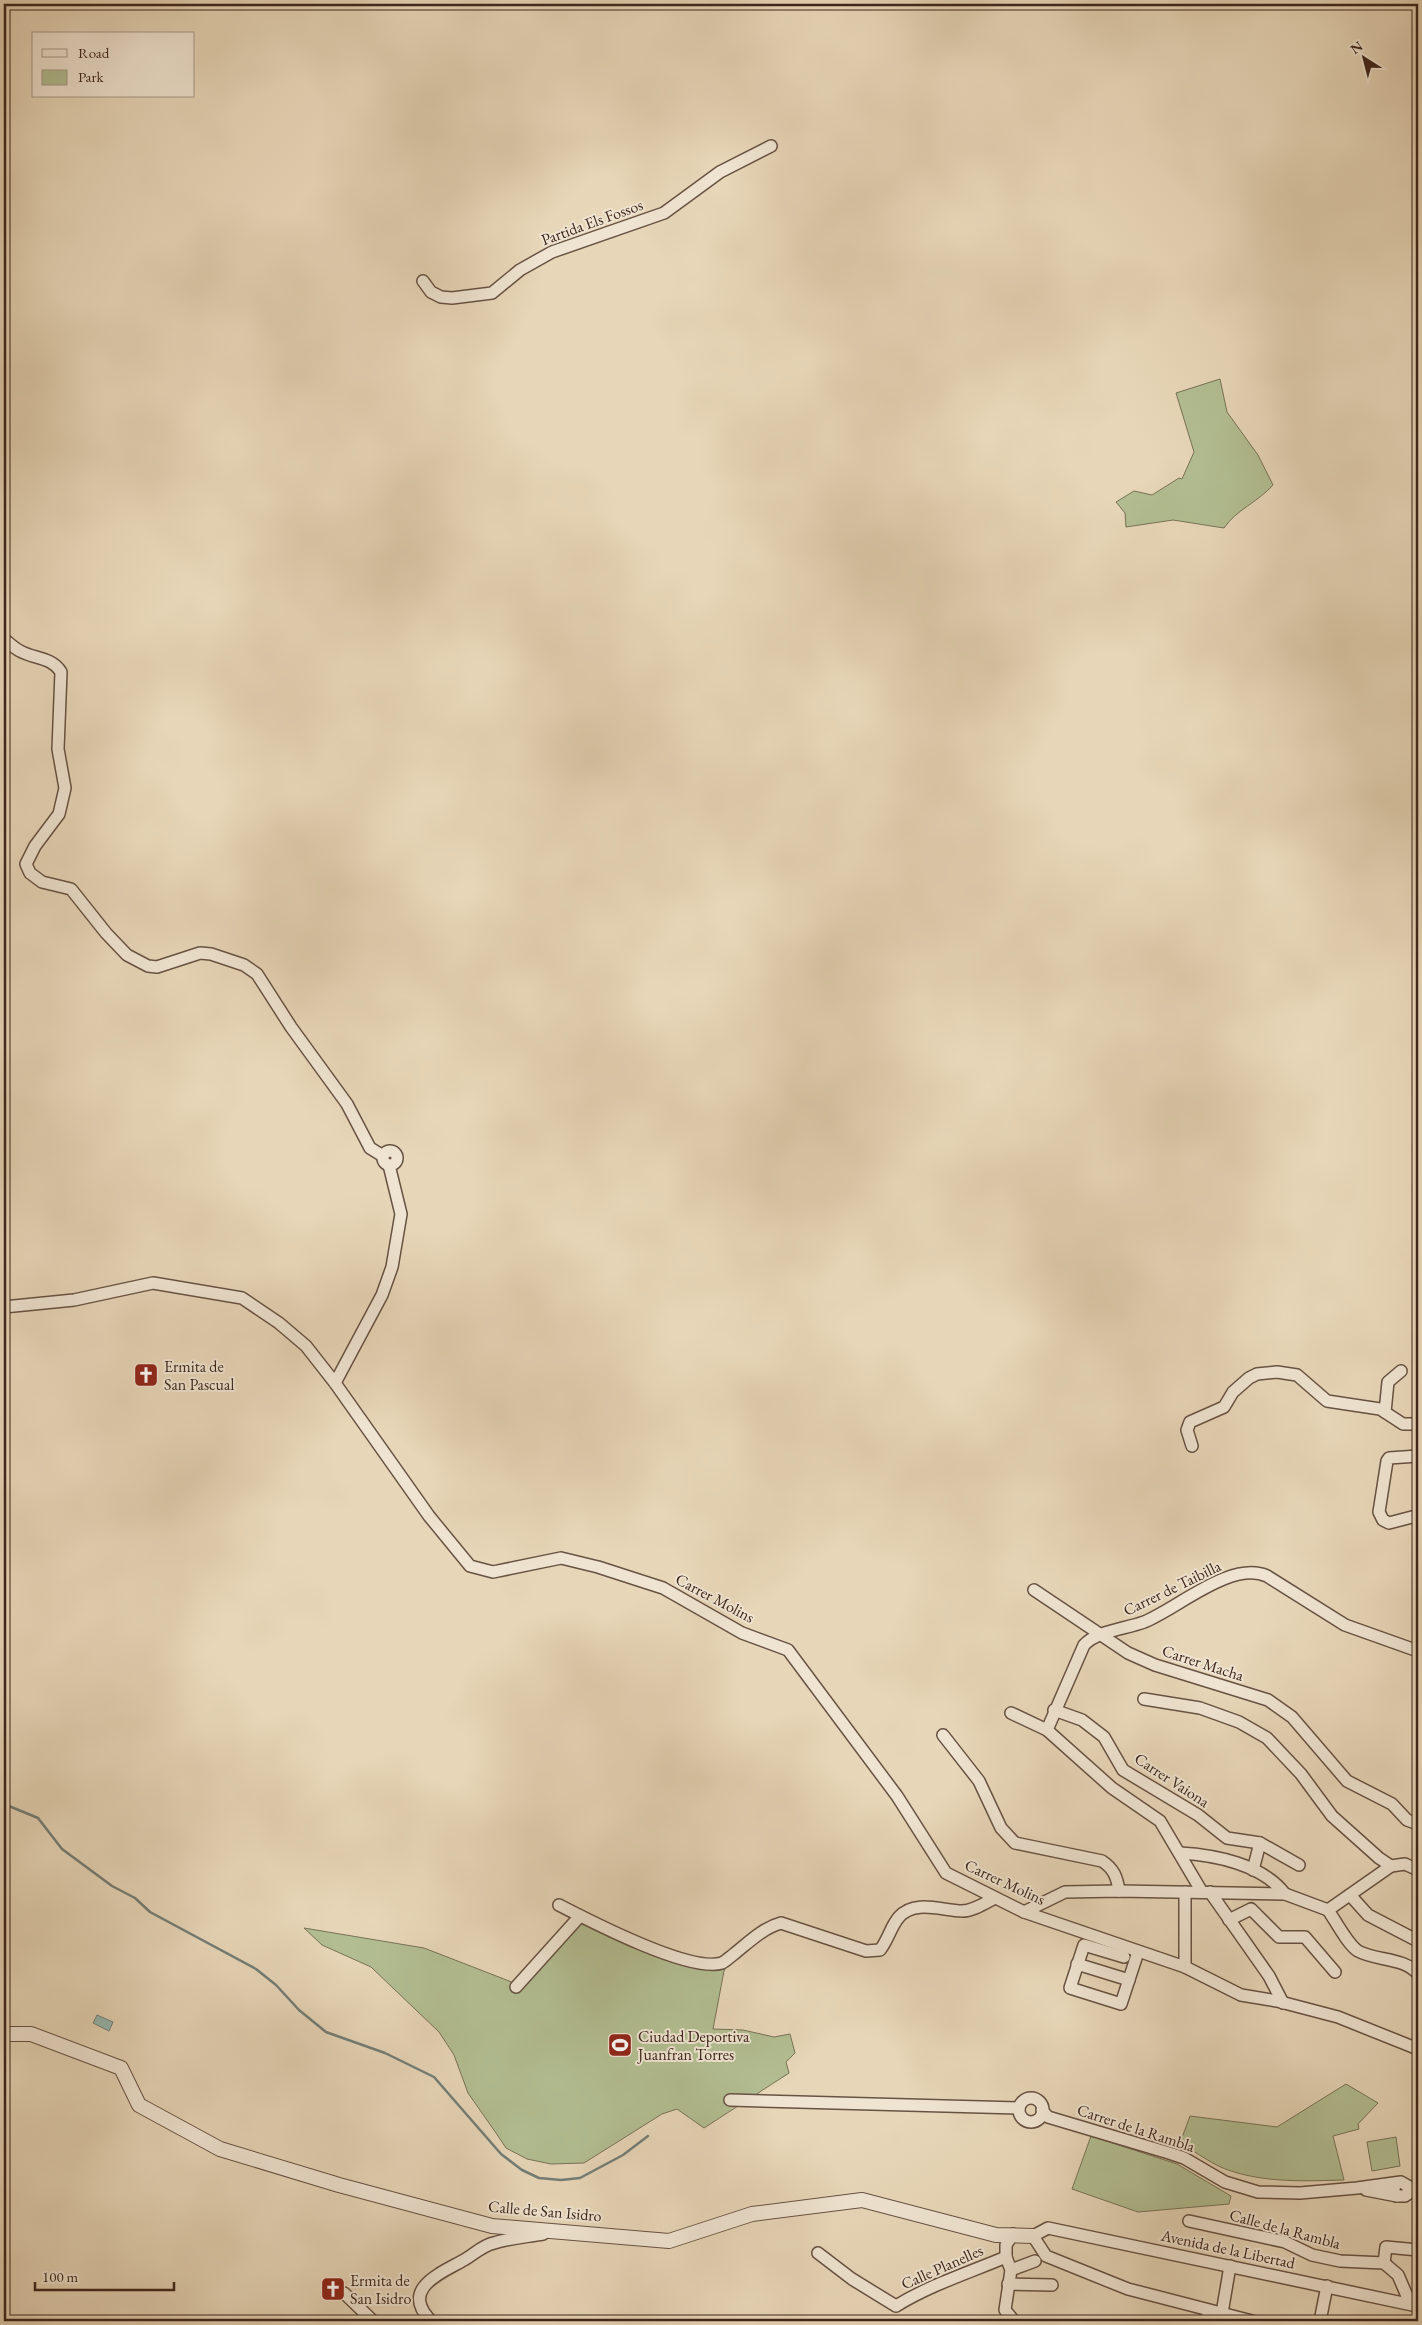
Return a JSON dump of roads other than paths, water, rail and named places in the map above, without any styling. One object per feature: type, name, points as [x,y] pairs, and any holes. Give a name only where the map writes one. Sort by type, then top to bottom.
[{"type":"street","name":"Partida Els Fossos","points":[[423,281],[431,292],[441,297],[452,298],[492,293],[520,270],[552,252],[664,213],[720,172],[771,146]]},
{"type":"street","points":[[4,639],[20,652],[58,666],[61,672],[58,749],[65,788],[59,814],[35,846],[26,864],[30,873],[42,882],[71,889],[106,933],[127,955],[148,966],[157,967],[200,953],[211,954],[244,965],[257,974],[291,1027],[347,1104],[370,1148],[386,1160],[401,1214],[392,1267],[382,1295],[336,1383]]},
{"type":"street","name":"Carrer Molins","points":[[4,1307],[74,1300],[153,1283],[242,1298],[279,1323],[306,1346],[336,1383],[429,1516],[470,1566],[493,1572],[561,1558],[598,1567],[663,1588],[742,1633],[788,1650],[897,1796],[946,1873],[1024,1912],[1185,1968],[1241,1995],[1338,2017],[1418,2049]]},
{"type":"street","points":[[1385,1412],[1388,1382],[1401,1371]]},
{"type":"street","points":[[1192,1446],[1187,1430],[1190,1422],[1224,1407],[1233,1392],[1257,1374],[1277,1372],[1298,1375],[1327,1401],[1385,1412],[1403,1424],[1418,1424]]},
{"type":"street","points":[[1412,1517],[1389,1523],[1381,1517],[1379,1512],[1387,1460],[1389,1458],[1418,1456]]},
{"type":"street","name":"Carrer de Taibilla","points":[[1100,1636],[1145,1622],[1213,1584],[1254,1572],[1267,1576],[1345,1625],[1418,1651]]},
{"type":"street","name":"Carrer Macha","points":[[1034,1590],[1128,1653],[1155,1665],[1268,1700],[1292,1717],[1347,1781],[1392,1804],[1407,1820],[1418,1824]]},
{"type":"street","points":[[1047,1730],[1054,1710],[1084,1645],[1090,1638],[1100,1636]]},
{"type":"street","points":[[1144,1699],[1200,1708],[1239,1722],[1267,1738],[1301,1774],[1332,1816],[1379,1858],[1391,1866]]},
{"type":"street","name":"Carrer Vaiona","points":[[1054,1710],[1082,1720],[1104,1737],[1123,1770],[1198,1815],[1227,1838],[1260,1843],[1299,1865]]},
{"type":"street","points":[[1011,1713],[1047,1730],[1112,1788],[1160,1821],[1206,1892],[1229,1920],[1269,1976],[1283,2003]]},
{"type":"street","points":[[943,1735],[979,1780],[1001,1828],[1015,1843],[1102,1861],[1111,1867],[1117,1878],[1118,1892]]},
{"type":"street","points":[[1253,1870],[1260,1843]]},
{"type":"street","points":[[1180,1853],[1225,1858],[1253,1870],[1276,1883],[1285,1894]]},
{"type":"street","points":[[1328,1910],[1391,1866],[1405,1864],[1418,1870]]},
{"type":"street","points":[[1024,1912],[1065,1892],[1285,1894],[1328,1910],[1356,1950],[1370,1956],[1402,1964],[1418,1974]]},
{"type":"street","points":[[1185,1892],[1185,1968]]},
{"type":"street","points":[[1350,1894],[1368,1915],[1418,1941]]},
{"type":"street","points":[[559,1905],[617,1935],[694,1962],[711,1964],[724,1962],[770,1926],[781,1923],[866,1951],[880,1950],[888,1940],[899,1917],[908,1911],[937,1906],[964,1911],[994,1898]]},
{"type":"street","points":[[1229,1920],[1251,1909],[1279,1938],[1305,1937],[1335,1972]]},
{"type":"street","points":[[516,1987],[580,1916]]},
{"type":"street","points":[[1124,1957],[1086,1944],[1070,1985],[1071,1989],[1121,2004],[1138,1952]]},
{"type":"street","points":[[1077,1964],[1129,1980]]},
{"type":"street","points":[[1256,1997],[1267,1985],[1269,1976]]},
{"type":"street","name":"Calle de San Isidro","points":[[4,2034],[31,2034],[120,2068],[139,2105],[220,2149],[492,2226],[669,2241],[752,2214],[862,2200],[996,2235],[1033,2236]]},
{"type":"street","points":[[1033,2099],[1040,2102],[1043,2116],[1026,2122],[1020,2116],[1019,2108],[1026,2100],[1033,2099]]},
{"type":"street","points":[[730,2100],[1019,2108]]},
{"type":"street","name":"Carrer de la Rambla","points":[[1043,2116],[1176,2156],[1225,2182],[1258,2192],[1293,2193],[1418,2182]]},
{"type":"street","points":[[1401,2183],[1393,2190],[1401,2196]]},
{"type":"street","name":"Carrer de la Rambla","points":[[1357,2188],[1418,2197]]},
{"type":"street","name":"Calle de la Rambla","points":[[1189,2221],[1285,2242],[1312,2255],[1340,2261],[1384,2264]]},
{"type":"street","name":"Avenida de la Libertad","points":[[1033,2236],[1048,2228],[1327,2286],[1416,2307]]},
{"type":"street","points":[[431,2321],[425,2316],[420,2304],[420,2292],[428,2280],[491,2243],[559,2231]]},
{"type":"street","name":"Calle Planelles","points":[[1011,2270],[1006,2257],[1006,2245],[1013,2234]]},
{"type":"street","points":[[1033,2236],[1046,2256],[1128,2289],[1252,2321]]},
{"type":"street","points":[[1416,2307],[1398,2275],[1384,2264],[1386,2247],[1418,2250]]},
{"type":"street","name":"Calle Planelles","points":[[818,2253],[852,2279],[896,2306],[924,2289],[949,2281],[1006,2257]]},
{"type":"street","points":[[1014,2321],[1005,2310],[1011,2270],[1035,2261]]},
{"type":"street","points":[[1222,2313],[1230,2266]]},
{"type":"street","points":[[1008,2284],[1052,2285]]},
{"type":"street","points":[[1320,2321],[1327,2286]]},
{"type":"street","points":[[344,2293],[373,2321]]},
{"type":"street","points":[[1200,2321],[1222,2313]]},
{"type":"water","points":[[97,2015],[113,2022],[109,2031],[93,2023]]},
{"type":"waterway","points":[[4,1804],[38,1818],[62,1849],[112,1886],[135,1898],[150,1912],[256,1969],[276,1985],[299,2010],[326,2032],[385,2053],[434,2077],[501,2154],[522,2170],[539,2178],[561,2180],[580,2178],[623,2155],[648,2136]]},
{"type":"place","name":"Ermita de San Pascual","points":[[146,1375]]},
{"type":"place","name":"Ciudad Deportiva Juanfran Torres","points":[[620,2045]]},
{"type":"place","name":"Ermita de San Isidro","points":[[333,2289]]}]
